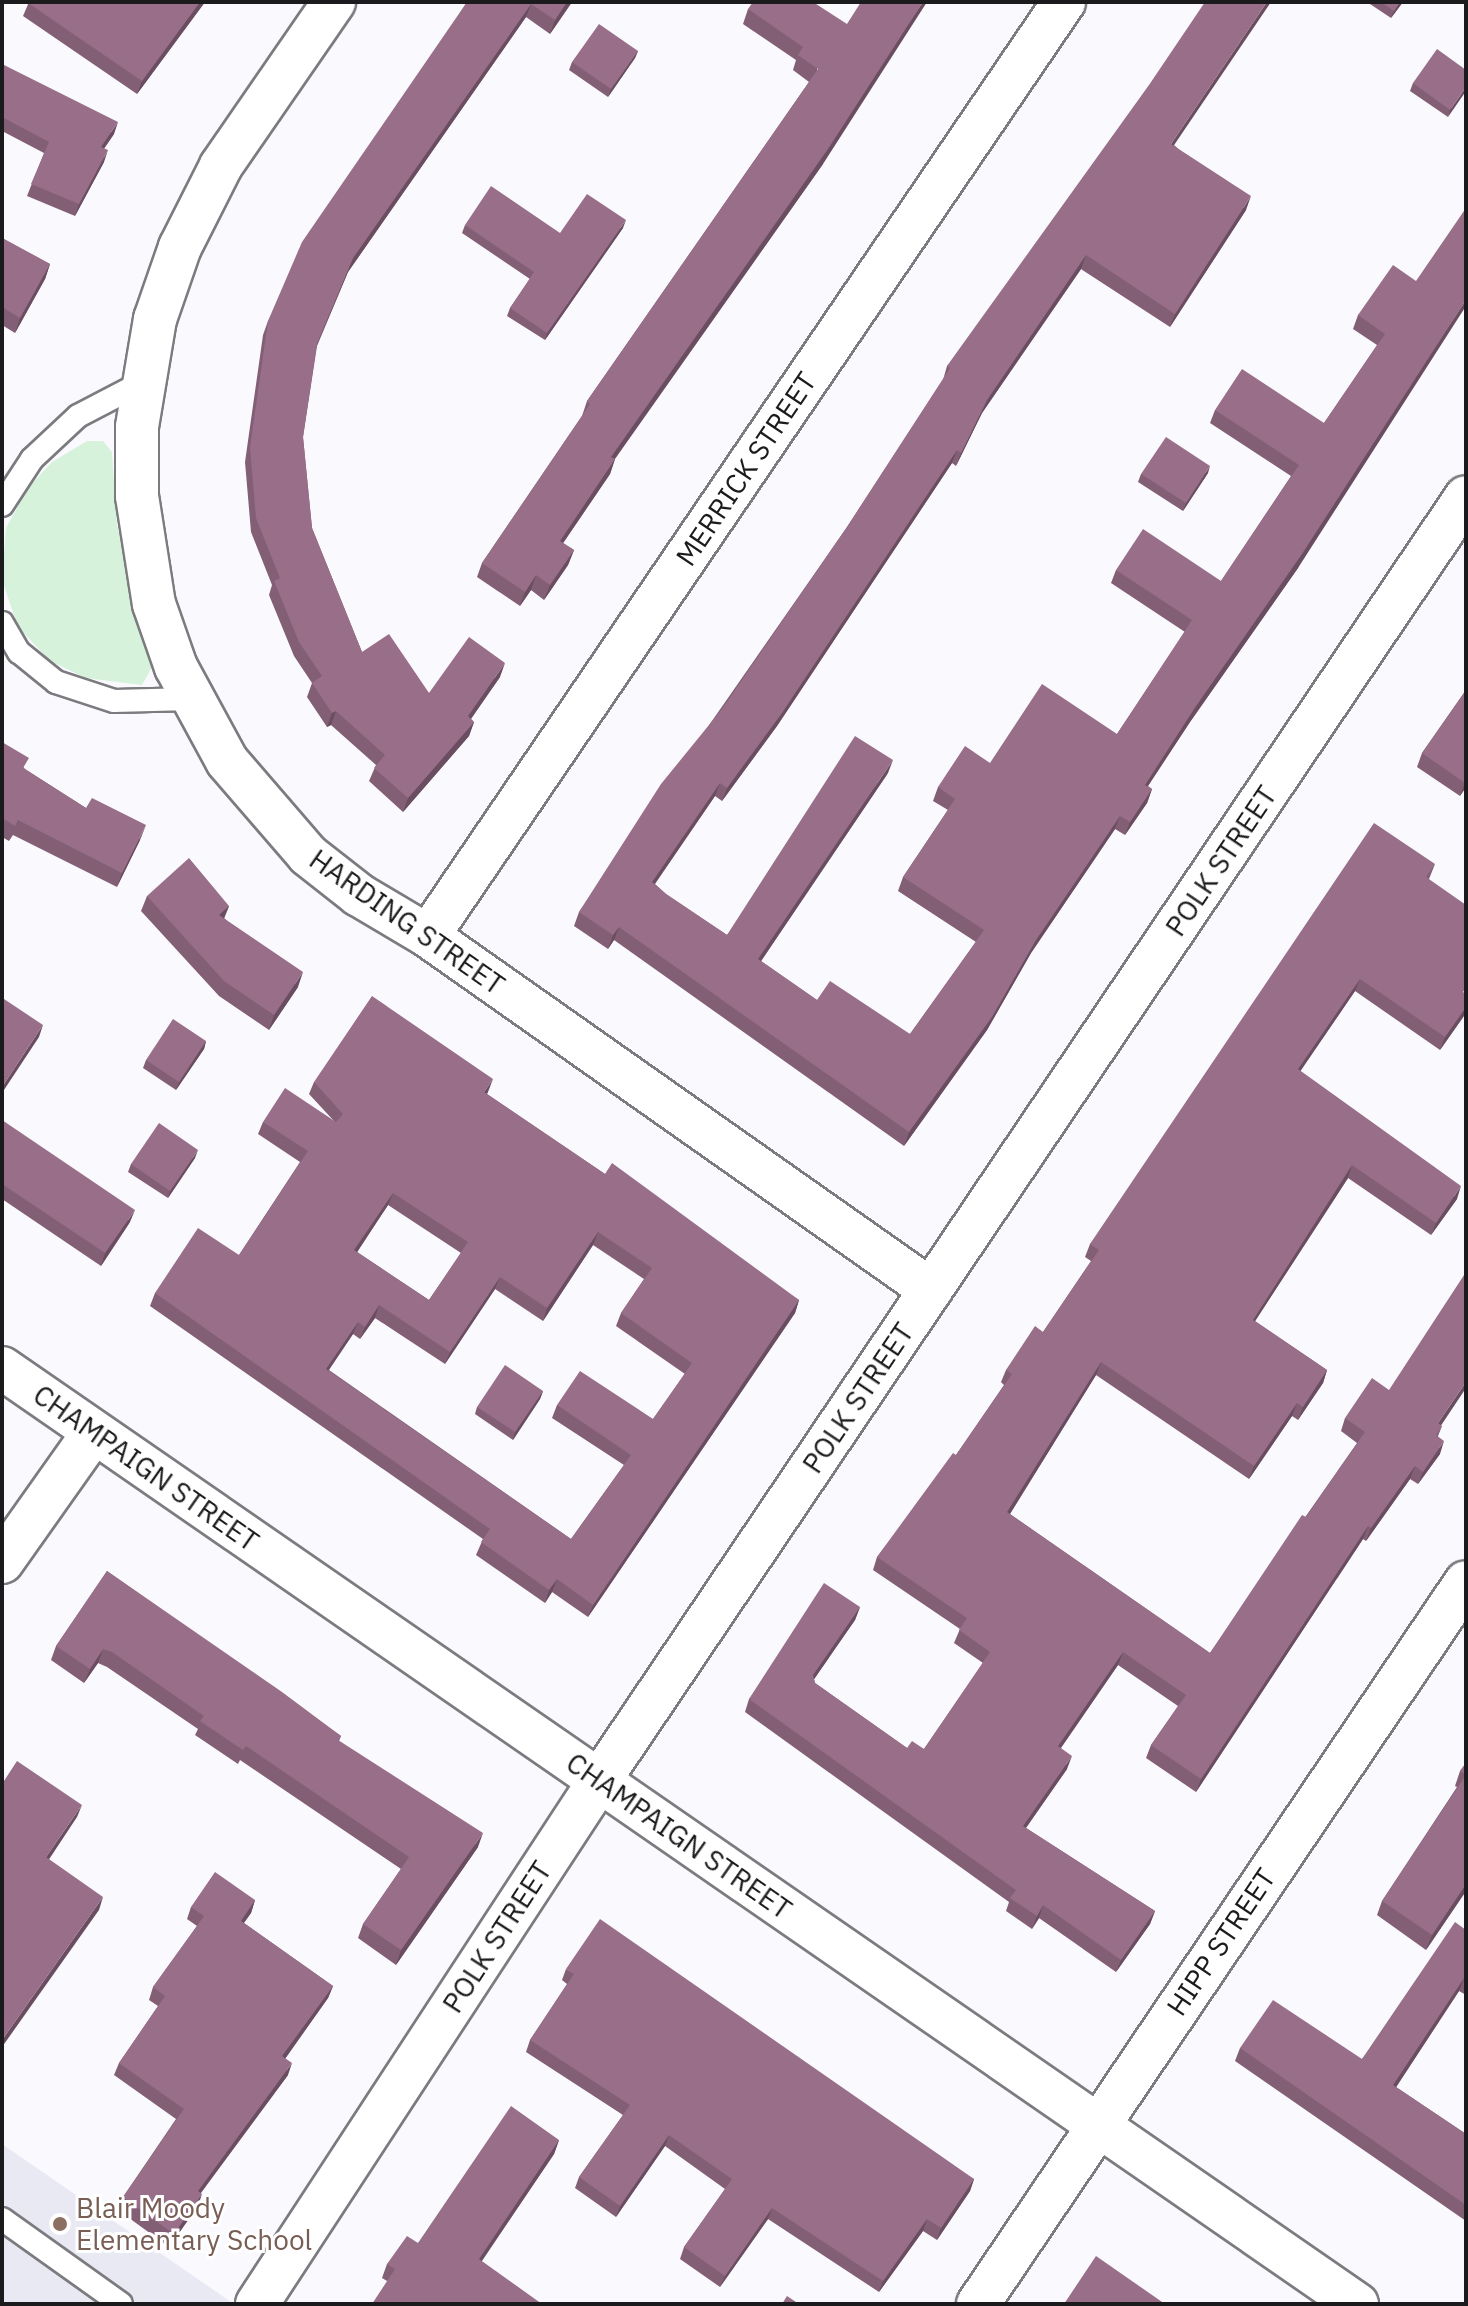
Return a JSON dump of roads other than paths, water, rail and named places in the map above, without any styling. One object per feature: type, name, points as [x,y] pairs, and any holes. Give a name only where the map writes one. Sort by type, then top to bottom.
[{"type":"street","name":"HARDING STREET","points":[[334,2],[221,166],[180,247],[155,319],[143,382],[137,496],[144,556],[154,604],[191,699],[227,761],[308,855],[359,895],[428,936],[931,1290]]},
{"type":"street","name":"MERRICK STREET","points":[[428,936],[1064,2]]},
{"type":"street","name":"POLK STREET","points":[[257,2304],[599,1781],[1466,497]]},
{"type":"street","name":"CHAMPAIGN STREET","points":[[2,1368],[1357,2304]]},
{"type":"street","points":[[2,1562],[94,1432]]},
{"type":"street","name":"HIPP STREET","points":[[978,2304],[1466,1582]]},
{"type":"lane","points":[[2,505],[32,459],[78,416],[143,382]]},
{"type":"lane","points":[[2,623],[19,652],[56,682],[114,701],[191,699]]},
{"type":"lane","points":[[2,2219],[121,2304]]},
{"type":"place","name":"Blair Moody Elementary School","points":[[60,2224]]}]
